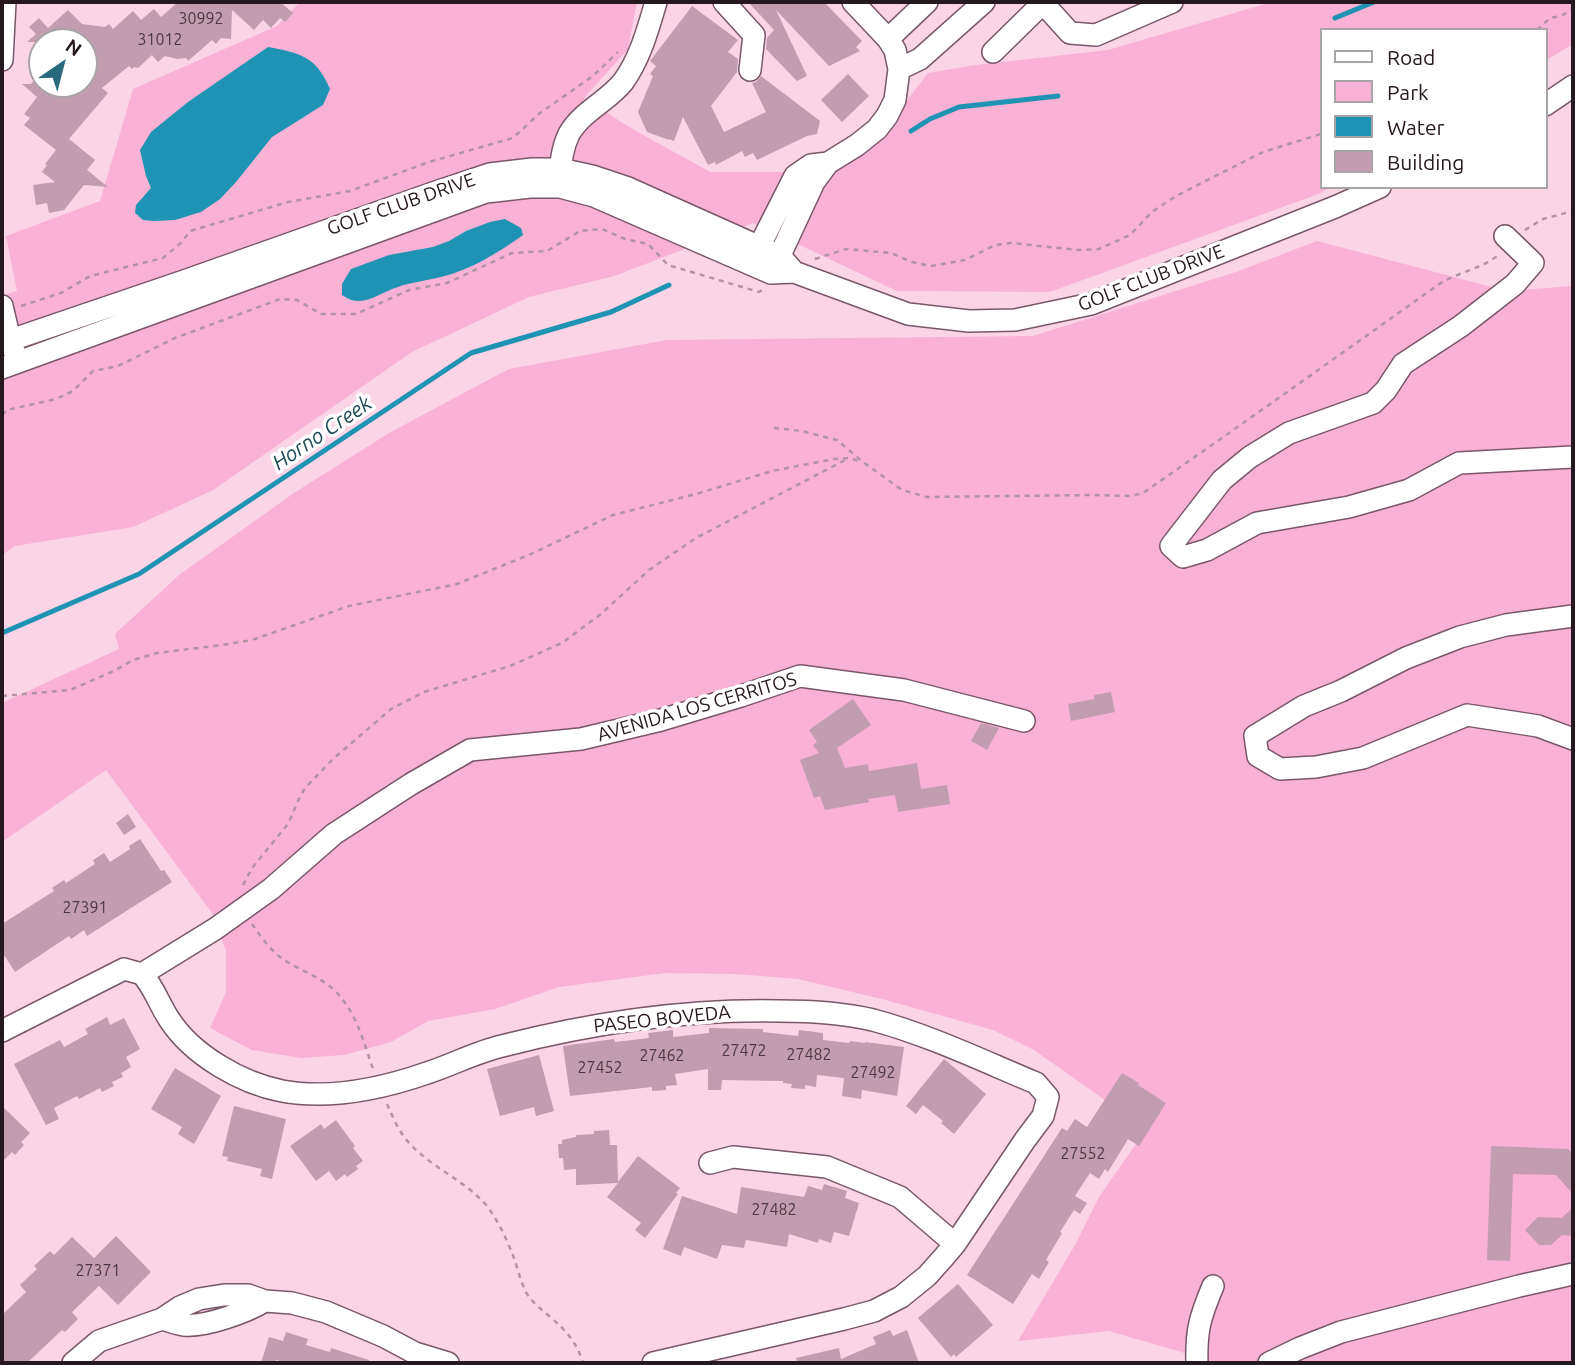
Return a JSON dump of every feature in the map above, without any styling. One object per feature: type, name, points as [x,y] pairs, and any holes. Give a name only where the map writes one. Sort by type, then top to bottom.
[{"type":"street","points":[[2,60],[5,2]]},
{"type":"street","points":[[560,178],[568,135],[617,89],[633,67],[656,2]]},
{"type":"street","points":[[724,2],[754,35],[750,70]]},
{"type":"street","points":[[778,272],[814,182],[828,163],[877,129],[895,100],[899,69],[895,50],[853,2]]},
{"type":"street","points":[[888,39],[927,2]]},
{"type":"street","points":[[899,69],[919,60],[984,2]]},
{"type":"street","points":[[993,52],[1043,2],[1070,33],[1096,35],[1171,2]]},
{"type":"street","points":[[1547,104],[1573,86]]},
{"type":"street","points":[[756,255],[795,176],[811,164],[828,163]]},
{"type":"street","name":"GOLF CLUB DRIVE","points":[[6,341],[184,282],[433,192],[489,174],[532,169],[756,255],[778,272],[908,314],[969,321],[1015,320],[1091,304],[1376,189]]},
{"type":"street","name":"GOLF CLUB DRIVE","points":[[10,365],[486,192],[530,187],[560,178]]},
{"type":"street","points":[[1508,239],[1533,263],[1515,284],[1461,326],[1403,364],[1386,390],[1373,403],[1289,433],[1250,457],[1222,480],[1171,546],[1183,557],[1207,550],[1257,523],[1349,507],[1409,490],[1459,463],[1573,457]]},
{"type":"street","points":[[2,308],[10,365]]},
{"type":"street","points":[[1573,616],[1506,625],[1460,637],[1406,658],[1341,691],[1304,706],[1255,736],[1258,756],[1280,769],[1316,767],[1363,758],[1467,715],[1538,726],[1573,739]]},
{"type":"street","name":"AVENIDA LOS CERRITOS","points":[[142,974],[215,929],[262,895],[334,834],[411,784],[470,751],[581,739],[661,720],[800,676],[904,690],[1024,721]]},
{"type":"street","points":[[2,1031],[124,968],[142,974]]},
{"type":"street","name":"PASEO BOVEDA","points":[[142,974],[150,982],[170,1021],[193,1046],[223,1068],[254,1083],[283,1091],[312,1094],[349,1093],[381,1088],[499,1046],[665,1015],[753,1010],[799,1011],[871,1020],[925,1037],[1036,1083],[1048,1097],[1043,1116],[955,1244]]},
{"type":"street","points":[[653,1363],[874,1311],[901,1297],[927,1276],[955,1244],[900,1198],[827,1167],[733,1157],[710,1163]]},
{"type":"street","points":[[1269,1363],[1341,1332],[1573,1274]]},
{"type":"street","points":[[1197,1363],[1196,1338],[1201,1314],[1213,1286]]},
{"type":"street","points":[[73,1363],[99,1342],[162,1319],[199,1299],[248,1295],[265,1301],[292,1303],[326,1312],[355,1323],[415,1353],[448,1363]]},
{"type":"path","points":[[1539,28],[1550,18],[1561,16],[1573,9]]},
{"type":"path","points":[[2,308],[61,292],[90,276],[163,258],[190,231],[288,202],[350,191],[429,162],[513,138],[540,113],[593,76],[622,49]]},
{"type":"path","points":[[2,415],[7,410],[56,399],[73,391],[93,371],[118,366],[175,338],[280,299],[297,300],[321,314],[356,314],[409,290],[447,283],[512,253],[547,251],[580,232],[602,229],[625,239],[648,244],[668,265],[759,292],[778,272],[846,249],[891,253],[930,267],[965,260],[995,245],[1011,243],[1079,250],[1099,249],[1130,235],[1152,212],[1176,196],[1263,152],[1320,134]]},
{"type":"path","points":[[774,428],[802,431],[837,440],[902,491],[928,497],[1131,496],[1143,493],[1439,284],[1489,262],[1508,239],[1530,226],[1543,219],[1573,211]]},
{"type":"path","points":[[2,696],[70,690],[133,660],[158,653],[252,640],[349,606],[457,584],[531,554],[612,515],[772,471],[841,458],[863,463]]},
{"type":"path","points":[[381,1088],[404,1137],[418,1152],[468,1188],[486,1205],[506,1240],[527,1293],[573,1340],[583,1363]]},
{"type":"green space","points":[[300,2],[637,2],[628,49],[584,98],[629,127],[710,172],[834,172],[876,141],[928,73],[1108,50],[1272,2],[1573,2],[1573,44],[1547,60],[1547,28],[1320,28],[1320,189],[1328,189],[1050,292],[897,291],[753,223],[614,276],[529,297],[412,352],[213,490],[133,527],[15,546],[2,555],[2,295],[17,291],[6,236],[100,201],[133,89],[277,26]]},
{"type":"green space","points":[[1317,241],[1507,291],[1573,286],[1573,1363],[1219,1363],[1109,1331],[1018,1341],[1075,1245],[1099,1197],[1138,1141],[1126,1115],[1034,1050],[993,1030],[798,979],[736,974],[665,973],[559,987],[495,1009],[428,1021],[391,1042],[344,1055],[301,1058],[252,1050],[210,1028],[226,992],[226,951],[212,913],[106,770],[2,842],[2,703],[119,649],[115,634],[179,575],[294,493],[389,433],[509,369],[667,340],[1033,336],[1236,272]]},
{"type":"water","points":[[268,47],[298,54],[319,69],[330,89],[323,105],[272,137],[220,199],[201,212],[175,220],[143,220],[135,213],[136,205],[151,188],[140,150],[151,132],[188,102]]},
{"type":"water","points":[[505,219],[521,228],[523,235],[473,265],[452,274],[403,285],[363,301],[342,295],[342,284],[351,269],[389,255],[433,247],[466,231]]},
{"type":"building","points":[[178,2],[280,2],[293,13],[285,22],[280,18],[271,28],[263,20],[254,30],[232,10],[231,39],[221,38],[216,44],[212,40],[188,61],[186,58],[165,56],[158,62],[152,55],[138,68],[132,69],[129,66],[102,88],[108,93],[69,139],[95,160],[87,170],[108,187],[84,185],[64,210],[49,213],[47,203],[36,205],[33,185],[55,182],[42,172],[56,150],[24,125],[30,118],[24,114],[36,98],[98,98],[98,28],[48,28],[68,10],[82,24],[105,27],[109,24],[113,29],[133,11],[141,20],[154,9],[161,17]]},
{"type":"building","points":[[748,2],[824,2],[862,41],[856,47],[860,51],[829,66],[776,10],[807,76],[797,81],[766,49],[767,38],[774,30]]},
{"type":"building","points":[[692,6],[738,40],[728,52],[738,59],[737,72],[711,106],[724,132],[766,112],[752,83],[761,76],[820,121],[817,134],[807,136],[757,160],[753,153],[745,157],[742,151],[716,165],[715,162],[708,165],[683,117],[674,141],[647,132],[638,112],[653,76],[650,74],[656,66],[650,61]]},
{"type":"building","points":[[39,18],[48,28],[29,27]]},
{"type":"building","points":[[848,74],[869,96],[842,122],[821,100]]},
{"type":"building","points":[[1111,692],[1115,712],[1071,721],[1068,704],[1094,699],[1094,695]]},
{"type":"building","points":[[853,699],[871,725],[837,748],[845,768],[868,764],[869,771],[917,763],[921,789],[947,785],[950,804],[898,812],[895,795],[825,810],[820,796],[814,798],[800,760],[819,753],[813,745],[817,742],[809,730]]},
{"type":"building","points":[[981,723],[999,728],[987,750],[971,741]]},
{"type":"building","points":[[128,814],[136,827],[124,835],[116,823]]},
{"type":"building","points":[[140,839],[161,871],[164,870],[172,882],[87,936],[84,930],[71,939],[69,936],[15,972],[2,952],[2,924],[54,891],[52,888],[64,880],[66,883],[95,864],[93,860],[104,853],[110,862]]},
{"type":"building","points":[[107,1017],[110,1025],[124,1018],[140,1049],[126,1057],[131,1067],[121,1073],[123,1077],[112,1082],[114,1086],[102,1092],[100,1088],[79,1099],[77,1096],[54,1108],[59,1119],[46,1125],[14,1064],[60,1040],[64,1047],[88,1034],[85,1029]]},
{"type":"building","points":[[709,1028],[763,1029],[763,1032],[798,1036],[799,1030],[823,1033],[823,1040],[904,1047],[897,1096],[862,1090],[861,1099],[842,1096],[844,1078],[817,1075],[816,1087],[805,1085],[805,1089],[791,1088],[792,1084],[783,1081],[722,1080],[721,1090],[708,1090],[708,1069],[675,1074],[677,1085],[666,1086],[666,1090],[652,1091],[652,1087],[570,1096],[563,1046],[614,1039],[615,1042],[649,1038],[648,1033],[673,1030],[673,1037],[709,1033]]},
{"type":"building","points":[[539,1055],[554,1111],[536,1116],[534,1107],[500,1116],[487,1069]]},
{"type":"building","points":[[944,1059],[986,1094],[954,1134],[923,1105],[916,1114],[906,1106]]},
{"type":"building","points":[[175,1068],[221,1096],[194,1144],[178,1134],[182,1127],[151,1109]]},
{"type":"building","points":[[1122,1073],[1166,1103],[1139,1146],[1128,1139],[1108,1172],[1105,1169],[1099,1179],[1090,1173],[1075,1196],[1087,1203],[1080,1214],[1074,1210],[1060,1232],[1062,1233],[1046,1260],[1049,1262],[1039,1279],[1032,1274],[1013,1304],[967,1275],[1062,1128],[1067,1131],[1075,1119],[1087,1127]]},
{"type":"building","points":[[2,1106],[30,1133],[21,1142],[24,1145],[15,1155],[12,1152],[2,1162]]},
{"type":"building","points":[[234,1106],[286,1119],[272,1179],[260,1176],[262,1169],[227,1161],[228,1157],[222,1156]]},
{"type":"building","points":[[336,1120],[363,1161],[356,1166],[358,1169],[347,1177],[345,1174],[336,1181],[329,1171],[316,1181],[290,1146],[321,1124],[324,1129]]},
{"type":"building","points":[[609,1130],[610,1145],[617,1145],[618,1182],[638,1156],[680,1188],[645,1238],[635,1230],[641,1223],[607,1197],[618,1183],[576,1185],[576,1169],[564,1170],[563,1158],[559,1158],[558,1144],[562,1144],[562,1140],[576,1135],[594,1134],[594,1131]]},
{"type":"building","points":[[1491,1146],[1568,1149],[1573,1155],[1573,1194],[1556,1175],[1513,1174],[1510,1261],[1487,1260]]},
{"type":"building","points":[[824,1184],[847,1191],[845,1198],[859,1203],[849,1236],[834,1232],[831,1243],[819,1239],[818,1243],[789,1234],[787,1247],[746,1240],[744,1248],[722,1245],[717,1259],[684,1247],[681,1256],[663,1249],[682,1196],[737,1214],[741,1187],[804,1197],[808,1186],[822,1190]]},
{"type":"building","points":[[1573,1207],[1573,1236],[1562,1235],[1551,1245],[1539,1245],[1525,1230],[1538,1217],[1562,1218]]},
{"type":"building","points":[[116,1236],[151,1272],[118,1305],[99,1286],[72,1312],[78,1319],[65,1332],[62,1330],[27,1363],[2,1363],[2,1315],[26,1292],[20,1285],[37,1269],[34,1266],[50,1251],[54,1255],[72,1237],[94,1258]]},
{"type":"building","points":[[958,1284],[993,1325],[956,1357],[954,1354],[951,1357],[918,1318]]},
{"type":"building","points":[[890,1330],[893,1336],[907,1330],[919,1363],[797,1363],[796,1358],[839,1348],[841,1359],[876,1344],[873,1337]]},
{"type":"building","points":[[286,1332],[308,1339],[306,1345],[330,1352],[331,1348],[369,1360],[369,1363],[287,1363],[276,1360],[275,1363],[261,1363],[269,1337],[283,1341]]},
{"type":"waterway","name":"Horno Creek","points":[[1335,18],[1374,2]]},
{"type":"waterway","name":"Horno Creek","points":[[911,131],[930,119],[959,107],[1058,96]]},
{"type":"waterway","name":"Horno Creek","points":[[2,633],[139,574],[471,353],[611,312],[669,285]]}]
